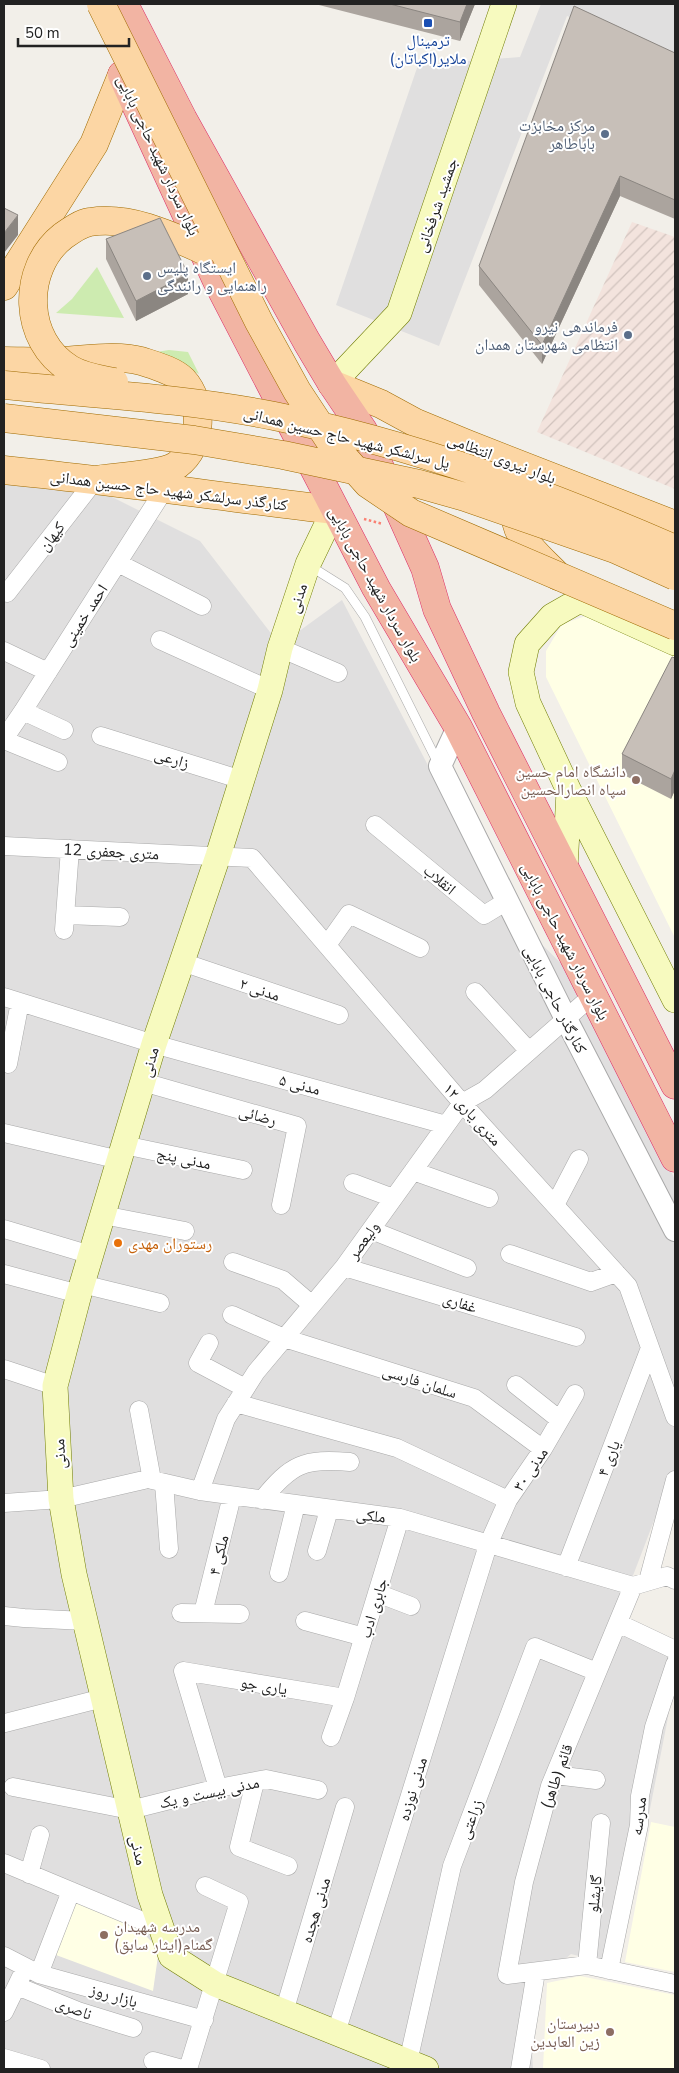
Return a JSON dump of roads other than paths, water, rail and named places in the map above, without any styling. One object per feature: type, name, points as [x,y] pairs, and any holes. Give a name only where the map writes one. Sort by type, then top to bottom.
[{"type":"highway","name":"بلوار سردار شهید حاجی بابایی","points":[[87,4],[122,75],[216,279],[376,588],[458,727],[675,1158]]},
{"type":"highway","name":"بلوار سردار شهید حاجی بابایی","points":[[127,6],[183,119],[332,384],[363,430],[425,568],[437,609],[565,869],[675,1085]]},
{"type":"highway","points":[[559,928],[588,915]]},
{"type":"main road","points":[[101,4],[259,322],[297,391],[332,444],[368,484],[411,513],[675,626]]},
{"type":"main road","name":"جمشید شرفخانی","points":[[332,384],[399,313],[504,4]]},
{"type":"main road","points":[[4,286],[94,144],[122,75]]},
{"type":"main road","points":[[182,403],[143,387],[87,377],[69,369],[50,351],[39,336],[34,308],[36,274],[42,259],[53,244],[69,232],[88,222],[106,221],[132,224],[154,230],[203,250]]},
{"type":"main road","points":[[4,361],[58,362],[110,359],[139,361],[166,370],[182,379],[191,393],[197,412],[198,430],[194,446],[189,455],[176,466],[153,472],[95,480]]},
{"type":"main road","name":"بلوار نیروی انتظامی","points":[[332,384],[381,404],[416,423],[675,525]]},
{"type":"main road","name":"پل سرلشکر شهید حاج حسین همدانی","points":[[4,385],[182,403],[275,416],[440,459],[599,515],[675,548]]},
{"type":"main road","name":"پل سرلشکر شهید حاج حسین همدانی","points":[[4,418],[282,454],[419,484],[465,497],[615,549],[675,576]]},
{"type":"main road","name":"کنارگذر سرلشکر شهید حاج حسین همدانی","points":[[4,470],[334,510]]},
{"type":"main road","points":[[542,473],[524,485],[514,506],[517,528],[524,541],[580,600],[675,643]]},
{"type":"main road","name":"مدنی","points":[[334,510],[308,564],[280,648],[270,690],[218,856],[154,1044],[80,1289],[55,1386],[61,1499],[74,1574],[150,1895],[172,1956],[215,1984],[336,2033],[403,2064]]},
{"type":"main road","points":[[580,600],[552,616],[527,644],[521,672],[528,703],[569,791],[675,1000]]},
{"type":"main road","points":[[565,869],[569,791]]},
{"type":"street","name":"کیهان","points":[[8,593],[95,480]]},
{"type":"street","name":"احمد خمینی","points":[[4,740],[164,490]]},
{"type":"street","points":[[118,563],[202,606]]},
{"type":"street","points":[[160,640],[270,690]]},
{"type":"street","points":[[280,648],[338,673]]},
{"type":"street","points":[[4,652],[48,672]]},
{"type":"street","points":[[24,711],[64,730]]},
{"type":"street","points":[[440,766],[458,727]]},
{"type":"street","name":"زارعی","points":[[102,736],[242,780]]},
{"type":"street","points":[[4,740],[58,762]]},
{"type":"street","name":"کنارگذر حاجی بابایی","points":[[440,766],[566,1019],[675,1230]]},
{"type":"street","name":"انقلاب","points":[[375,825],[484,915],[507,901]]},
{"type":"street","name":"12 متری جعفری","points":[[4,846],[218,856]]},
{"type":"street","points":[[70,849],[64,922],[120,917]]},
{"type":"street","name":"۱۲ متری یاری","points":[[218,856],[252,858],[462,1103],[628,1286],[675,1417]]},
{"type":"street","points":[[326,945],[349,914],[420,948]]},
{"type":"street","name":"مدنی ۲","points":[[182,962],[338,1015]]},
{"type":"street","points":[[475,992],[529,1051]]},
{"type":"street","name":"ولیعصر","points":[[200,1491],[226,1418],[256,1372],[344,1267],[462,1103],[485,1090],[593,995]]},
{"type":"street","points":[[8,1064],[12,1000]]},
{"type":"street","name":"مدنی ۵","points":[[12,1000],[154,1044],[446,1124]]},
{"type":"street","name":"رضائی","points":[[143,1082],[297,1126],[281,1205]]},
{"type":"street","name":"مدنی پنج","points":[[4,1133],[122,1153],[243,1170]]},
{"type":"street","points":[[555,1206],[579,1159]]},
{"type":"street","points":[[413,1171],[489,1198]]},
{"type":"street","points":[[353,1183],[393,1198]]},
{"type":"street","points":[[103,1215],[185,1231]]},
{"type":"street","points":[[4,1229],[91,1255]]},
{"type":"street","points":[[371,1230],[467,1268]]},
{"type":"street","points":[[510,1254],[591,1282],[616,1274]]},
{"type":"street","points":[[233,1262],[283,1280],[312,1306]]},
{"type":"street","name":"غفاری","points":[[344,1267],[576,1336]]},
{"type":"street","points":[[4,1274],[160,1303]]},
{"type":"street","name":"سلمان فارسی","points":[[232,1315],[284,1338],[474,1398],[543,1449]]},
{"type":"street","points":[[209,1343],[198,1363],[246,1388]]},
{"type":"street","name":"یاری ۴","points":[[566,1567],[650,1348]]},
{"type":"street","points":[[4,1369],[55,1386]]},
{"type":"street","points":[[516,1385],[560,1420]]},
{"type":"street","name":"مدنی ۳۰","points":[[488,1545],[508,1500],[543,1449],[575,1394]]},
{"type":"street","points":[[236,1403],[397,1448],[508,1500]]},
{"type":"street","points":[[139,1410],[158,1482],[169,1549]]},
{"type":"street","points":[[262,1500],[278,1480],[300,1464],[330,1460],[350,1462]]},
{"type":"street","name":"ملکی","points":[[4,1504],[61,1499],[148,1480],[232,1496],[400,1518],[566,1567],[640,1583],[667,1576],[675,1580]]},
{"type":"street","name":"قائم (طاهر)","points":[[536,1972],[508,1975],[524,1882],[555,1775],[618,1623],[640,1583],[675,1480]]},
{"type":"street","name":"ملکی ۴","points":[[203,1613],[232,1496]]},
{"type":"street","points":[[279,1573],[296,1504]]},
{"type":"street","points":[[317,1551],[328,1510]]},
{"type":"street","name":"جابری ادب","points":[[331,1738],[400,1518]]},
{"type":"street","name":"مدنی نوزده","points":[[336,2033],[488,1545]]},
{"type":"street","points":[[377,1593],[411,1606]]},
{"type":"street","points":[[181,1613],[240,1614]]},
{"type":"street","points":[[4,1616],[85,1620]]},
{"type":"street","points":[[305,1621],[364,1637]]},
{"type":"street","points":[[618,1623],[673,1649],[675,1652]]},
{"type":"street","name":"زراعتی","points":[[403,2064],[452,1866],[535,1647],[597,1672]]},
{"type":"street","name":"مدرسه","points":[[609,1970],[639,1825],[640,1796],[654,1727],[675,1664]]},
{"type":"street","name":"یاری جو","points":[[218,1788],[183,1671],[345,1698]]},
{"type":"street","points":[[5,1722],[103,1698]]},
{"type":"street","points":[[555,1775],[596,1780]]},
{"type":"street","name":"مدنی بیست و یک","points":[[130,1810],[218,1788],[266,1780],[318,1790]]},
{"type":"street","points":[[255,1782],[239,1847],[288,1866]]},
{"type":"street","points":[[13,1787],[130,1810]]},
{"type":"street","name":"مدنی هجده","points":[[284,2012],[345,1807]]},
{"type":"street","name":"گایشلو","points":[[587,1965],[601,1823]]},
{"type":"street","points":[[29,1874],[40,1835]]},
{"type":"street","points":[[4,1863],[162,1929]]},
{"type":"street","points":[[188,2069],[239,1902],[205,1886]]},
{"type":"street","points":[[4,2010],[17,1986],[32,1971],[71,1891]]},
{"type":"street","name":"بازار روز","points":[[4,1956],[32,1971],[204,2020]]},
{"type":"street","points":[[520,2069],[536,1972],[587,1965],[675,1984]]},
{"type":"street","name":"ناصری","points":[[17,1986],[88,2014],[133,2028]]},
{"type":"street","points":[[88,2014],[99,1991]]},
{"type":"street","points":[[4,2058],[41,2069]]},
{"type":"street","points":[[153,2061],[182,2069]]},
{"type":"lane","points":[[308,564],[345,588],[365,617],[440,766]]},
{"type":"place","name":"ترمینال ملایر(اکباتان)","points":[[428,23]]},
{"type":"place","name":"مرکز مخابزت باباطاهر","points":[[605,134]]},
{"type":"place","name":"ایستگاه پلیس راهنمایی و رانندگی","points":[[147,276]]},
{"type":"place","name":"فرماندهی نیرو انتظامی شهرستان همدان","points":[[628,335]]},
{"type":"place","name":"دانشگاه امام حسین سپاه انصارالحسین","points":[[636,780]]},
{"type":"place","name":"رستوران مهدی","points":[[118,1243]]},
{"type":"place","name":"مدرسه شهیدان گمنام(ایثار سابق)","points":[[104,1935]]},
{"type":"place","name":"دبیرستان زین العابدین","points":[[610,2032]]}]
